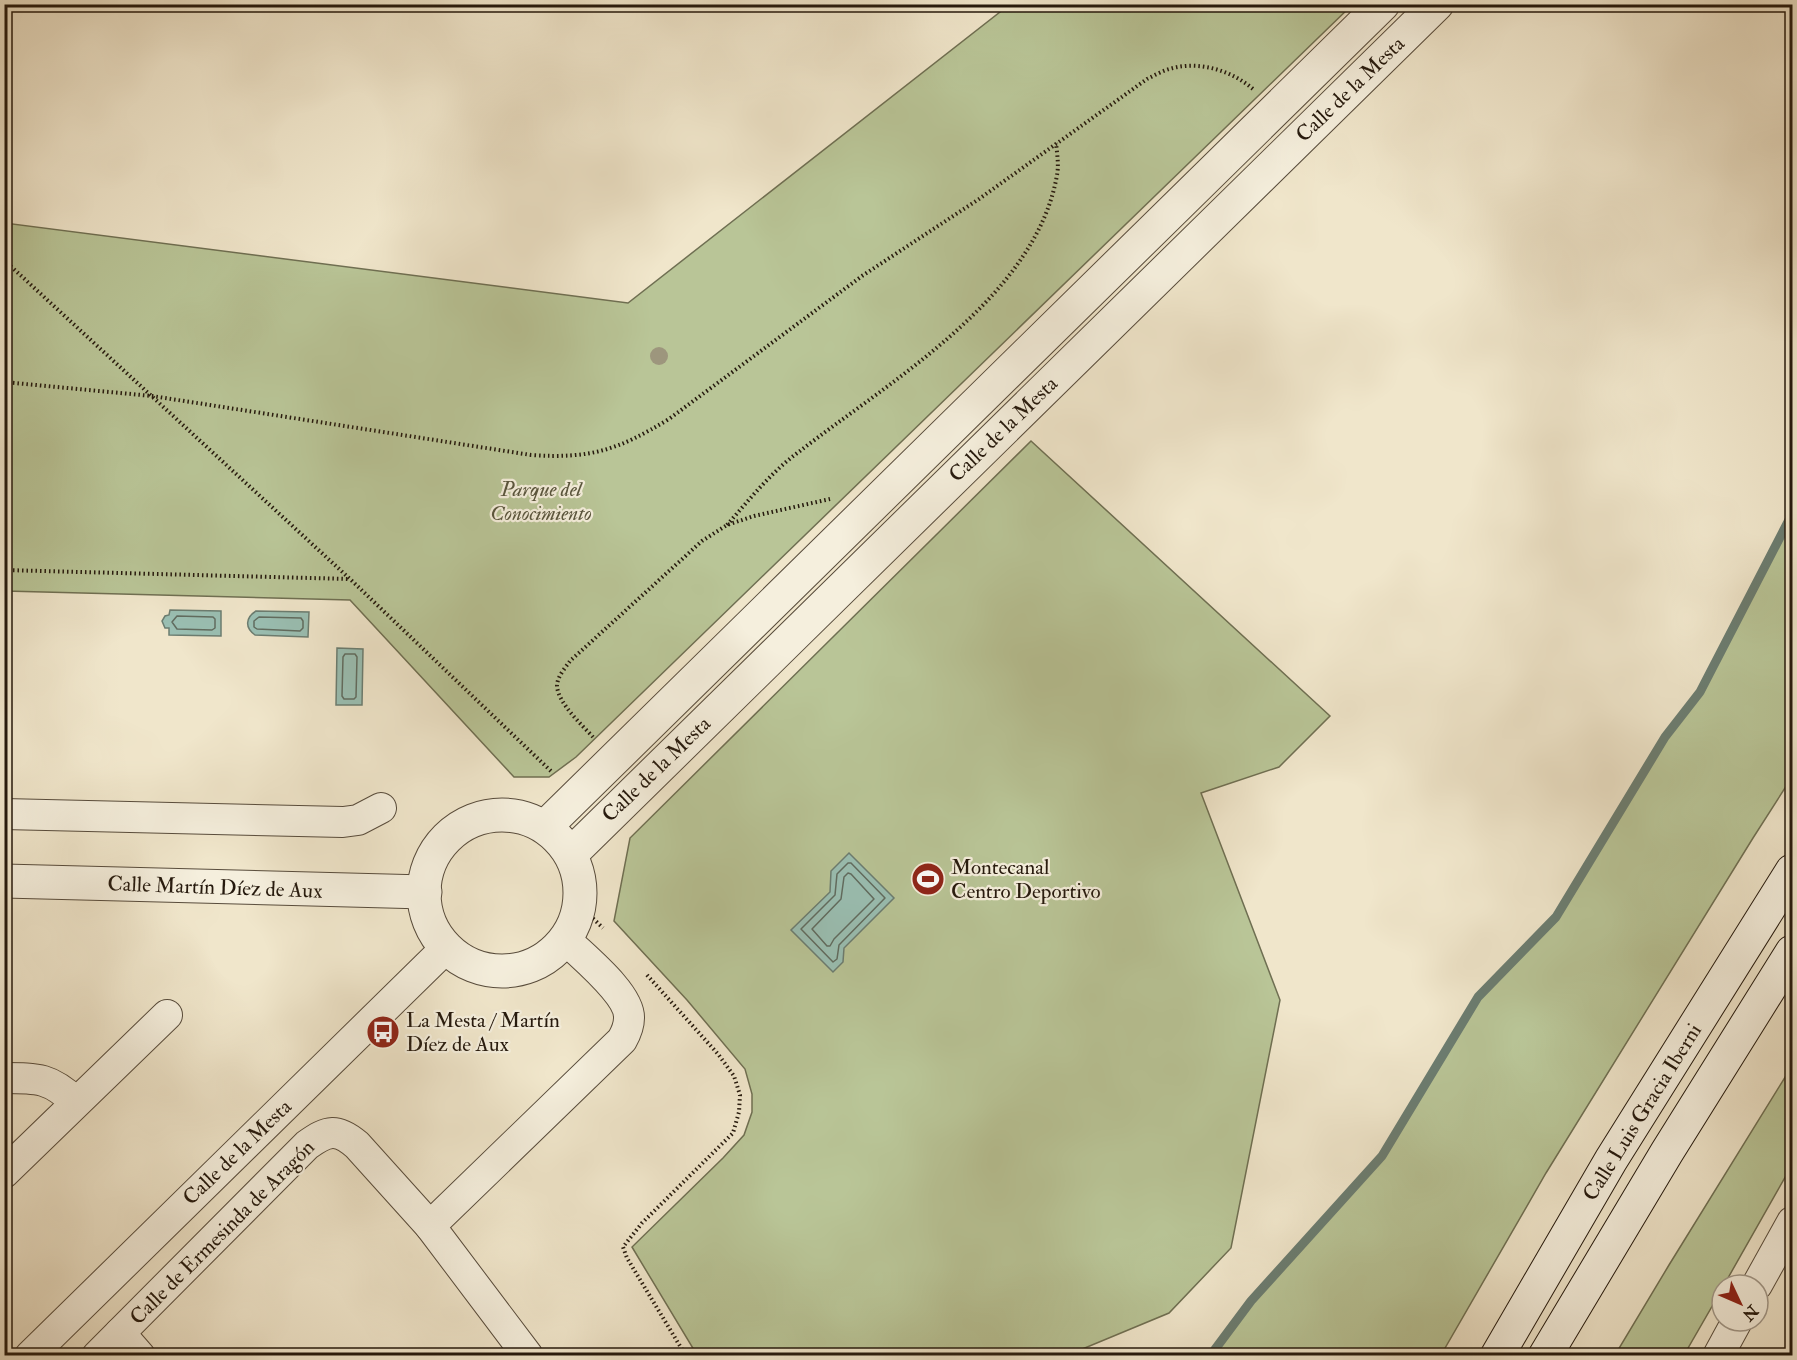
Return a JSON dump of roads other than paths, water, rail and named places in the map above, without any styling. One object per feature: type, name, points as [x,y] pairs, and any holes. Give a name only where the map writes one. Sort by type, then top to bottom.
[{"type":"street","name":"Calle de la Mesta","points":[[545,827],[1383,4]]},
{"type":"street","name":"Calle de la Mesta","points":[[571,854],[1437,4]]},
{"type":"street","points":[[4,814],[344,822],[358,820],[381,808]]},
{"type":"street","points":[[492,815],[513,815],[531,819],[545,827],[571,854],[580,885],[580,906],[566,940],[542,962],[508,972],[495,972],[474,966],[446,948],[429,922],[425,910],[425,892],[429,864],[446,837],[460,827],[492,815]]},
{"type":"street","name":"Calle Luis Gracia Iberni","points":[[1497,1356],[1611,1160],[1792,871]]},
{"type":"street","name":"Calle Martín Díez de Aux","points":[[4,881],[425,892]]},
{"type":"street","points":[[430,1226],[622,1040],[628,1029],[630,1017],[621,996],[566,940]]},
{"type":"street","name":"Calle de la Mesta","points":[[30,1356],[446,948]]},
{"type":"street","name":"Calle Luis Gracia Iberni","points":[[1545,1356],[1673,1143],[1792,952]]},
{"type":"street","points":[[4,1173],[167,1015]]},
{"type":"street","points":[[4,1078],[42,1080],[53,1083],[76,1102]]},
{"type":"street","name":"Calle de Ermesinda de Aragón","points":[[97,1356],[299,1153],[321,1135],[334,1132],[345,1135],[357,1144],[430,1226],[528,1356]]},
{"type":"street","points":[[1764,1273],[1792,1222]]},
{"type":"street","points":[[1718,1356],[1730,1333]]},
{"type":"street","name":"Calle de Ermesinda de Aragón","points":[[120,1334],[140,1356]]},
{"type":"water","points":[[170,610],[221,611],[221,636],[169,635],[169,628],[165,628],[162,621],[165,616],[169,615]]},
{"type":"water","points":[[256,611],[309,612],[308,637],[255,635],[249,629],[248,620]]},
{"type":"water","points":[[337,648],[363,649],[362,705],[336,705]]},
{"type":"water","points":[[849,853],[894,898],[844,948],[843,962],[833,972],[791,930],[830,892],[831,871]]},
{"type":"waterway","points":[[1210,1356],[1251,1301],[1382,1156],[1478,997],[1556,917],[1665,737],[1700,692],[1792,514]]},
{"type":"place","name":"Montecanal Centro Deportivo","points":[[928,879]]},
{"type":"place","name":"La Mesta / Martín Díez de Aux","points":[[383,1032]]},
{"type":"park label","name":"Parque del Conocimiento","points":[[541,501]]}]
